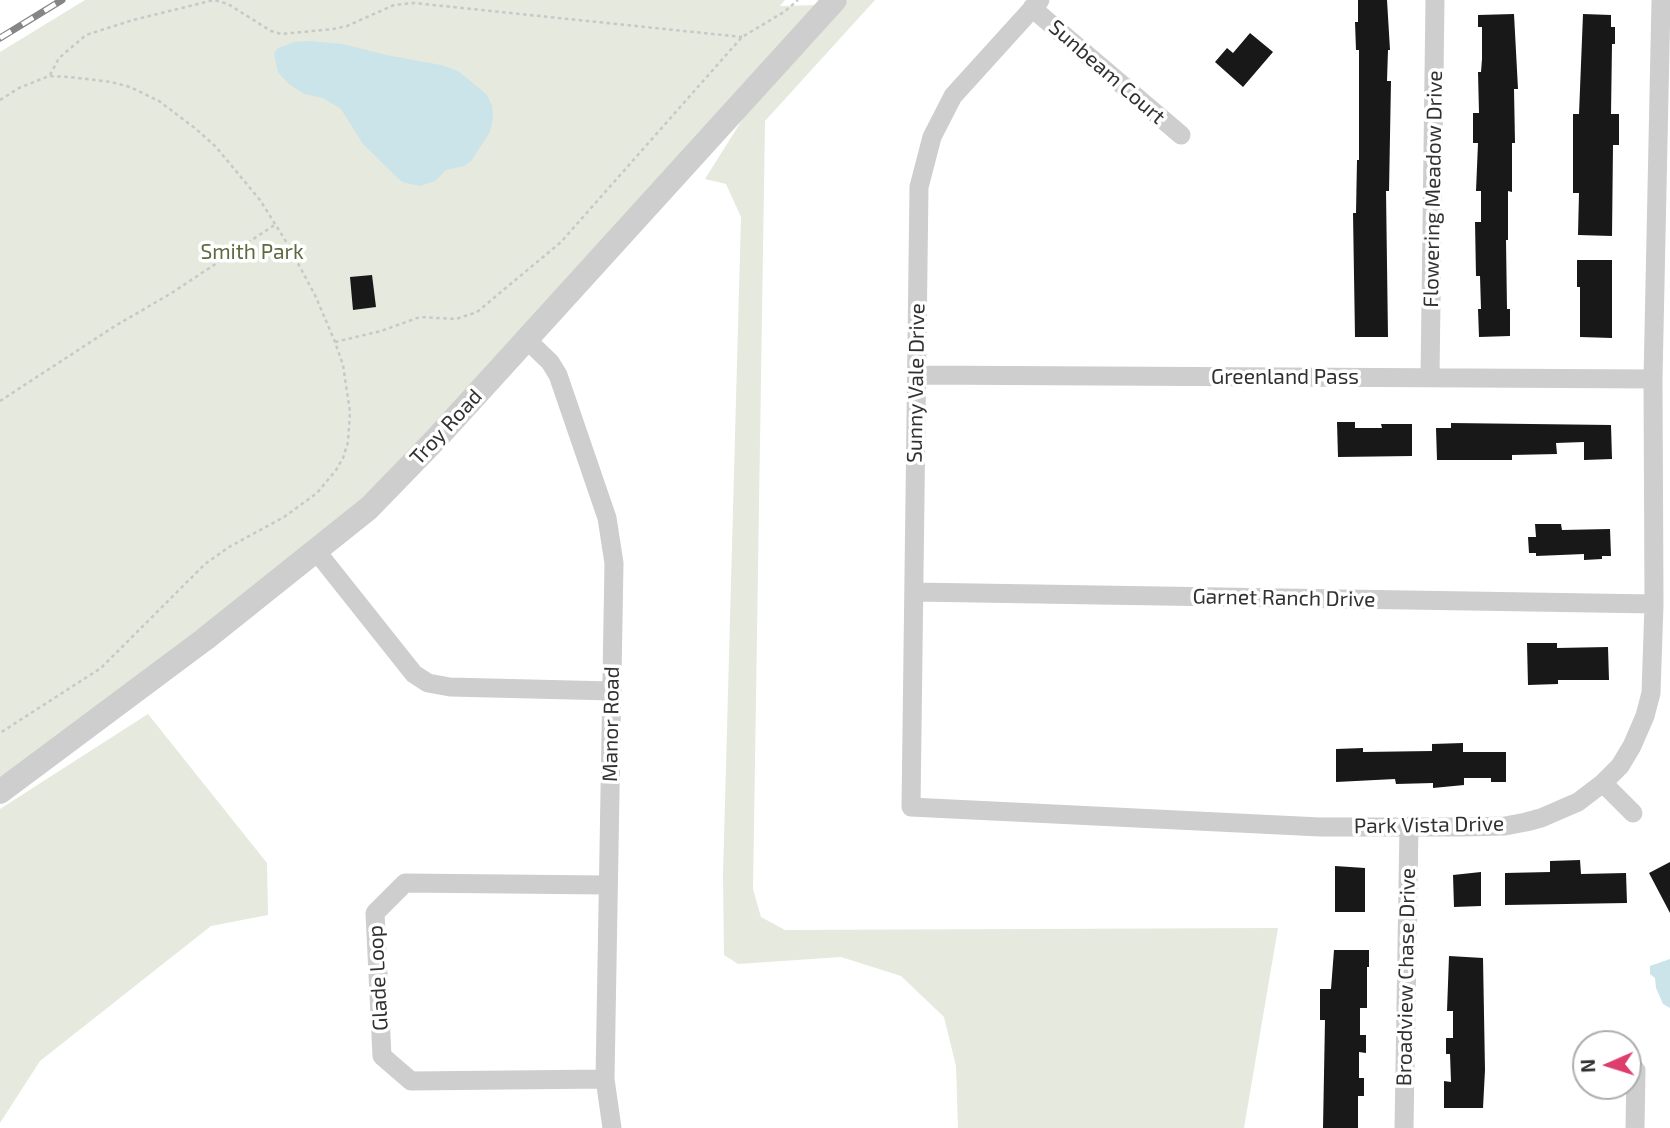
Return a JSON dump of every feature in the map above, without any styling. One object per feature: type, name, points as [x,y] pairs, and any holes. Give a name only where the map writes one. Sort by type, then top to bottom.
[{"type":"street","name":"Troy Road","points":[[0,792],[103,717],[317,552],[369,508],[527,340],[835,0]]},
{"type":"street","name":"Flowering Meadow Drive","points":[[1430,377],[1435,0]]},
{"type":"street","name":"Park Vista Drive","points":[[911,807],[1320,827],[1505,826],[1567,808],[1603,783],[1620,766],[1645,716],[1651,693],[1654,604],[1653,379],[1664,128],[1661,0]]},
{"type":"street","name":"Sunbeam Court","points":[[1036,4],[1181,135]]},
{"type":"street","name":"Sunny Vale Drive","points":[[911,807],[919,187],[932,137],[953,96],[1036,4]]},
{"type":"street","name":"Manor Road","points":[[527,340],[550,362],[558,375],[607,518],[614,563],[605,1079],[612,1128]]},
{"type":"street","name":"Greenland Pass","points":[[916,374],[1653,379]]},
{"type":"street","points":[[317,552],[414,674],[428,683],[450,687],[612,691]]},
{"type":"street","name":"Garnet Ranch Drive","points":[[914,592],[1654,604]]},
{"type":"street","points":[[1603,783],[1633,813]]},
{"type":"street","name":"Broadview Chase Drive","points":[[1404,1128],[1409,826]]},
{"type":"street","name":"Glade Loop","points":[[605,1079],[411,1081],[382,1056],[375,913],[405,883],[607,885]]},
{"type":"street","points":[[1635,1100],[1635,1128]]},
{"type":"path","points":[[50,76],[59,58],[86,35],[214,0],[228,4],[262,26],[281,34],[347,26],[394,5],[414,3],[742,37]]},
{"type":"path","points":[[335,342],[381,331],[409,319],[428,316],[462,318],[477,312],[561,242],[742,37],[784,12],[798,0]]},
{"type":"path","points":[[0,100],[19,88],[50,76],[111,82],[138,90],[159,101],[216,148],[276,223],[315,295],[343,365],[348,389],[349,429],[343,458],[328,482],[293,512],[229,547],[205,565],[101,668],[0,733]]},
{"type":"path","points":[[0,401],[115,326],[170,294],[276,223]]},
{"type":"green space","name":"Smith Park","points":[[85,0],[785,0],[780,6],[815,5],[353,517],[0,785],[0,52]]},
{"type":"green space","points":[[848,0],[875,0],[765,121],[753,889],[761,917],[785,930],[1278,928],[1244,1128],[958,1128],[956,1066],[944,1017],[901,976],[841,957],[738,964],[724,955],[723,875],[741,217],[726,184],[705,179],[749,109]]},
{"type":"green space","points":[[148,714],[267,863],[268,915],[211,926],[40,1061],[0,1123],[0,809]]},
{"type":"water","points":[[294,42],[343,44],[458,71],[486,94],[492,105],[490,132],[471,161],[464,166],[446,170],[435,181],[420,186],[402,182],[363,144],[341,109],[323,98],[304,94],[278,72],[274,54],[278,48]]},
{"type":"water","points":[[1670,959],[1670,1008],[1663,1004],[1655,978],[1650,974],[1650,966]]},
{"type":"building","points":[[1358,0],[1387,0],[1390,50],[1387,81],[1391,81],[1389,191],[1386,191],[1388,337],[1355,337],[1353,213],[1356,213],[1359,160],[1359,50],[1356,50],[1355,22],[1358,22]]},
{"type":"building","points":[[1514,14],[1518,89],[1514,89],[1515,143],[1512,143],[1512,192],[1508,191],[1506,240],[1510,336],[1479,337],[1480,276],[1476,276],[1475,222],[1481,222],[1481,191],[1476,191],[1478,143],[1473,143],[1473,113],[1479,113],[1478,72],[1481,72],[1482,59],[1482,27],[1478,27],[1478,15]]},
{"type":"building","points":[[1583,14],[1611,15],[1611,27],[1615,27],[1615,44],[1612,44],[1611,114],[1619,114],[1619,145],[1613,145],[1612,236],[1578,235],[1579,193],[1573,193],[1573,114],[1579,114]]},
{"type":"building","points":[[1250,33],[1273,52],[1243,87],[1215,62],[1227,48],[1233,53]]},
{"type":"building","points":[[1577,260],[1612,260],[1612,338],[1580,337]]},
{"type":"building","points":[[372,275],[376,307],[353,310],[350,277]]},
{"type":"building","points":[[1337,422],[1355,422],[1355,428],[1382,428],[1381,424],[1412,424],[1412,456],[1338,457]]},
{"type":"building","points":[[1451,423],[1611,425],[1612,459],[1584,460],[1584,442],[1556,443],[1557,454],[1512,455],[1512,460],[1437,460],[1436,428],[1451,428]]},
{"type":"building","points":[[1535,524],[1561,524],[1562,530],[1610,529],[1611,556],[1584,560],[1584,554],[1536,556],[1536,553],[1529,553],[1528,537],[1536,537]]},
{"type":"building","points":[[1527,643],[1557,643],[1557,648],[1608,647],[1609,680],[1558,680],[1558,684],[1528,685]]},
{"type":"building","points":[[1463,743],[1463,752],[1506,752],[1506,782],[1491,782],[1491,778],[1464,778],[1464,785],[1433,788],[1433,783],[1396,784],[1395,779],[1336,782],[1336,749],[1363,748],[1363,752],[1432,751],[1432,744]]},
{"type":"building","points":[[1580,860],[1581,874],[1626,873],[1627,903],[1505,905],[1505,873],[1550,872],[1550,861]]},
{"type":"building","points":[[1670,862],[1670,913],[1649,873]]},
{"type":"building","points":[[1335,866],[1365,868],[1365,912],[1335,912]]},
{"type":"building","points":[[1481,872],[1481,906],[1454,907],[1453,875]]},
{"type":"building","points":[[1334,950],[1369,950],[1367,1008],[1360,1008],[1360,1035],[1366,1035],[1366,1053],[1359,1052],[1359,1078],[1364,1078],[1364,1096],[1358,1096],[1358,1128],[1323,1128],[1325,1020],[1320,1020],[1320,989],[1331,989]]},
{"type":"building","points":[[1449,956],[1483,958],[1483,1108],[1444,1108],[1444,1081],[1451,1082],[1450,1054],[1446,1054],[1446,1038],[1453,1038],[1453,1011],[1447,1011]]},
{"type":"railway","points":[[0,38],[62,0]]}]
